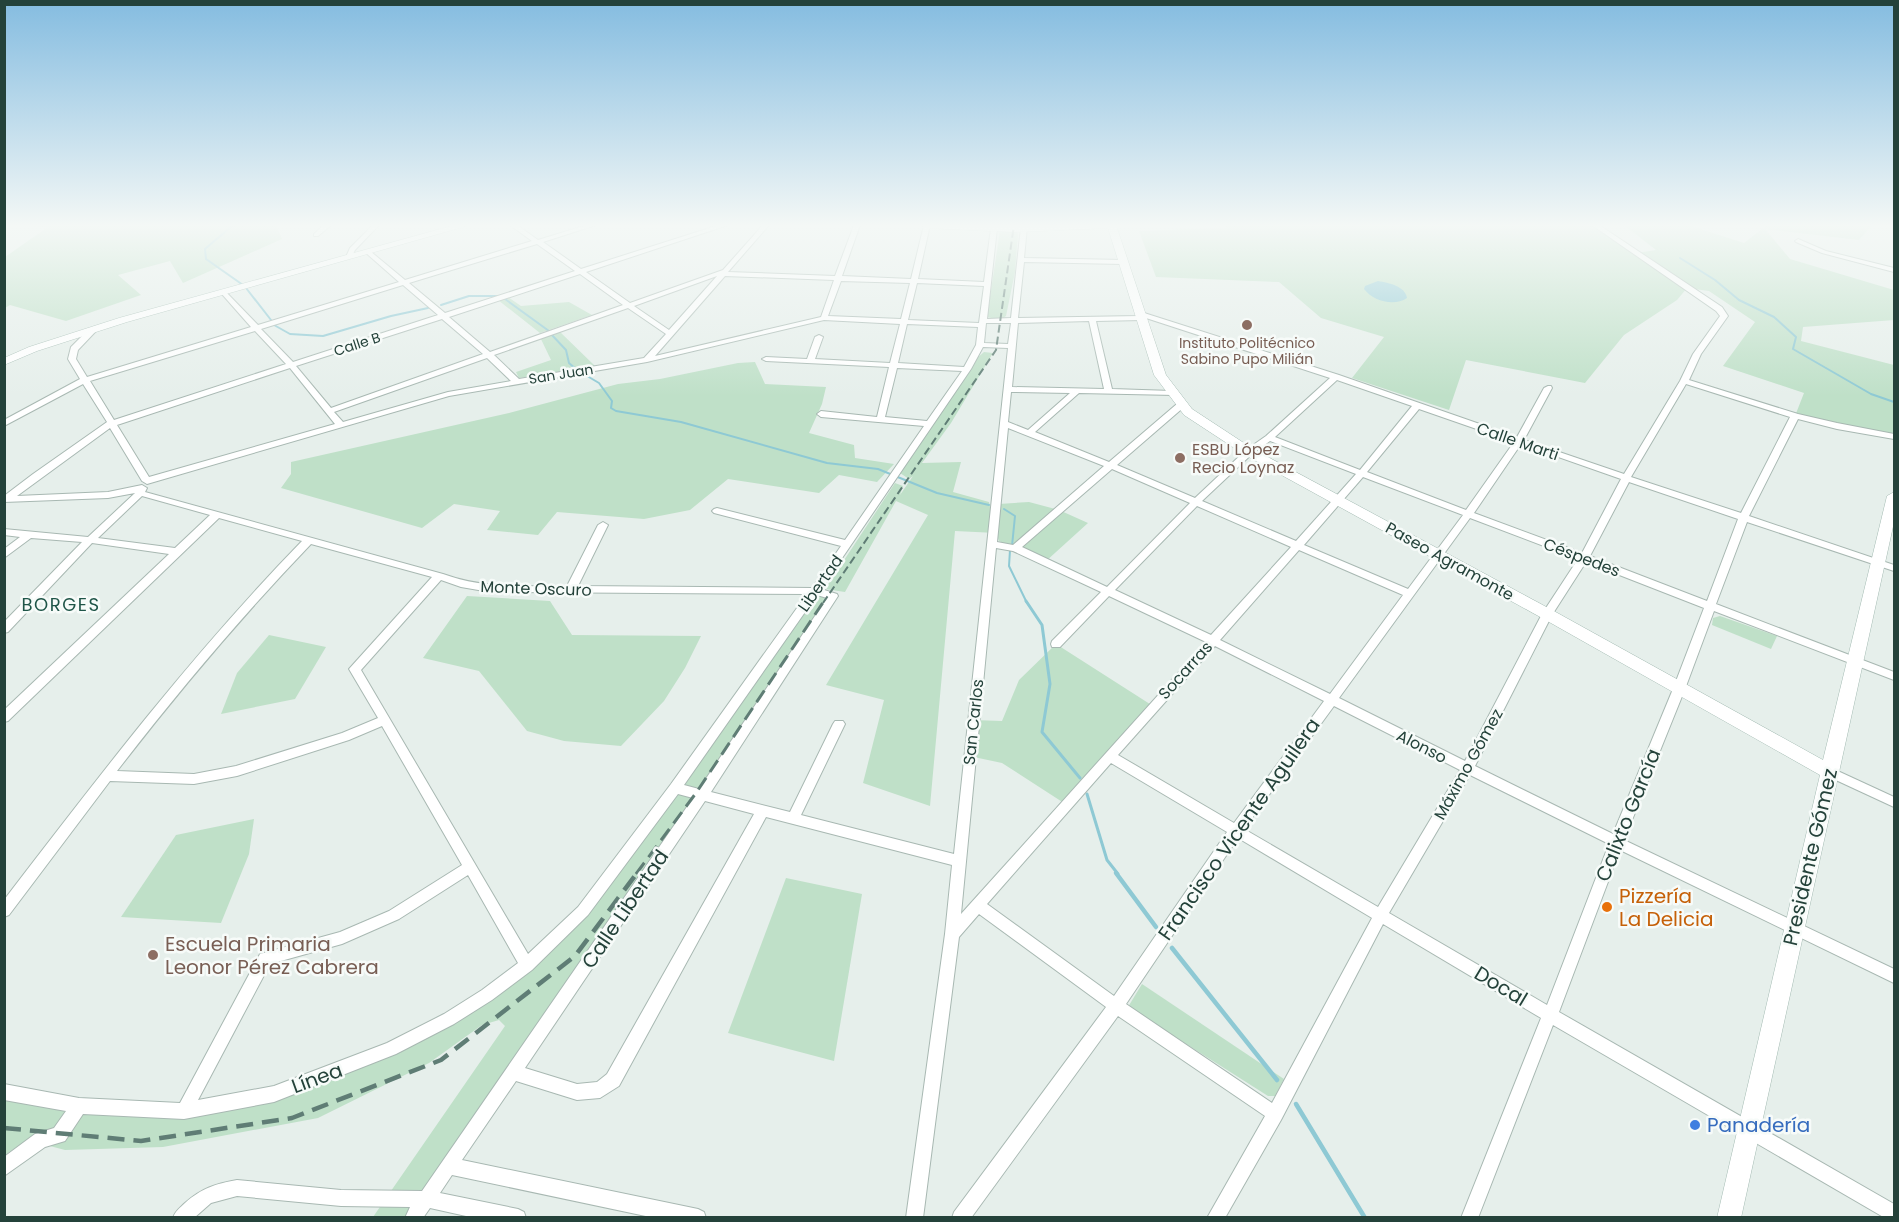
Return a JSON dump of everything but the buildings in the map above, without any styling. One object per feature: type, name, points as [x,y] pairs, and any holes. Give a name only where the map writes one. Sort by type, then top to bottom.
[{"type":"street","points":[[4,362],[33,349],[93,330],[259,282]]},
{"type":"street","points":[[404,282],[516,381]]},
{"type":"street","points":[[4,424],[85,380],[404,282]]},
{"type":"street","name":"Calle B","points":[[6,499],[110,424],[549,282]]},
{"type":"street","points":[[595,282],[669,333]]},
{"type":"street","points":[[329,411],[695,282]]},
{"type":"street","points":[[647,360],[714,282]]},
{"type":"street","points":[[824,318],[836,282]]},
{"type":"street","points":[[881,418],[913,282]]},
{"type":"street","points":[[914,282],[987,284]]},
{"type":"street","name":"San Carlos","points":[[914,1218],[952,934],[1018,282]]},
{"type":"street","name":"Paseo Agramonte","points":[[1130,282],[1160,375],[1188,412],[1249,452],[1547,614],[1829,772],[1894,802]]},
{"type":"street","name":"Máximo Gómez","points":[[1215,1218],[1275,1114],[1381,914],[1467,769],[1547,614],[1584,558],[1626,478],[1684,381],[1690,365],[1722,320],[1723,313],[1678,282]]},
{"type":"street","name":"Libertad","points":[[583,911],[675,788],[815,591],[967,369],[980,345],[987,284]]},
{"type":"street","points":[[223,292],[291,365],[340,424]]},
{"type":"street","name":"San Juan","points":[[143,488],[340,424],[447,394],[647,360],[824,318],[983,323],[1142,316]]},
{"type":"street","name":"Calle Marti","points":[[1142,316],[1336,377],[1886,565]]},
{"type":"street","points":[[1092,320],[1108,390]]},
{"type":"street","points":[[4,628],[143,488],[72,358],[72,353],[93,330]]},
{"type":"street","points":[[810,361],[819,337]]},
{"type":"street","points":[[980,345],[1012,346]]},
{"type":"street","points":[[766,359],[967,369]]},
{"type":"street","points":[[1056,644],[1196,502],[1249,452],[1269,438],[1336,377]]},
{"type":"street","points":[[1684,381],[1795,416],[1894,436]]},
{"type":"street","name":"Francisco Vicente Aguilera","points":[[960,1218],[1116,1006],[1236,830],[1469,513],[1519,441],[1548,388]]},
{"type":"street","points":[[1007,389],[1172,393]]},
{"type":"street","points":[[1029,433],[1077,391]]},
{"type":"street","points":[[1015,548],[1181,405]]},
{"type":"street","name":"Socarras","points":[[952,934],[1362,473],[1417,405]]},
{"type":"street","points":[[821,414],[929,424]]},
{"type":"street","name":"Calixto García","points":[[1469,1218],[1616,842],[1679,688],[1744,517],[1795,416]]},
{"type":"street","points":[[1004,423],[1111,466],[1408,593]]},
{"type":"street","name":"Céspedes","points":[[1269,438],[1894,676]]},
{"type":"street","name":"Monte Oscuro","points":[[6,499],[108,495],[143,488],[217,514],[462,584],[490,589],[815,591],[829,594],[833,598]]},
{"type":"street","name":"Presidente Gómez","points":[[1729,1218],[1854,662],[1886,565],[1894,496]]},
{"type":"street","points":[[717,511],[847,544]]},
{"type":"street","points":[[4,718],[217,514]]},
{"type":"street","points":[[571,589],[603,525]]},
{"type":"street","points":[[4,532],[90,540],[178,552]]},
{"type":"street","points":[[4,555],[28,535]]},
{"type":"street","points":[[4,911],[219,634],[309,540]]},
{"type":"street","name":"Alonso","points":[[991,544],[1015,548],[1212,640],[1467,769],[1894,976]]},
{"type":"street","points":[[439,576],[354,669],[527,965]]},
{"type":"street","name":"Calle Libertad","points":[[413,1218],[703,795],[833,598]]},
{"type":"street","points":[[107,776],[194,779],[237,771],[345,737],[385,720]]},
{"type":"street","points":[[793,818],[839,724]]},
{"type":"street","name":"Docal","points":[[1109,756],[1550,1015],[1894,1213]]},
{"type":"street","points":[[675,788],[959,861]]},
{"type":"street","points":[[513,1072],[577,1092],[600,1090],[613,1080],[763,810]]},
{"type":"street","points":[[184,1111],[265,959],[342,938],[394,915],[470,867]]},
{"type":"street","points":[[979,906],[1116,1006],[1275,1114]]},
{"type":"street","name":"Línea","points":[[4,1092],[79,1106],[184,1111],[274,1094],[391,1049],[449,1019],[487,995],[527,965],[583,911]]},
{"type":"street","points":[[4,1168],[41,1140],[59,1136],[79,1106]]},
{"type":"street","points":[[449,1166],[698,1218]]},
{"type":"street","points":[[181,1218],[205,1197],[237,1188],[341,1198],[426,1199],[519,1218]]},
{"type":"green space","points":[[5,282],[126,282],[141,295],[66,321],[10,305],[5,308]]},
{"type":"green space","points":[[992,282],[1013,282],[1006,316],[1000,320],[987,317]]},
{"type":"green space","points":[[1279,282],[1867,282],[1894,290],[1894,320],[1803,327],[1801,341],[1894,365],[1894,437],[1795,416],[1804,393],[1723,366],[1755,322],[1709,291],[1687,288],[1677,300],[1624,335],[1585,383],[1466,360],[1449,410],[1352,378],[1384,337],[1321,318]]},
{"type":"green space","points":[[508,297],[521,306],[569,302],[592,315],[540,333],[498,300]]},
{"type":"green space","points":[[558,330],[595,366],[519,378],[516,372],[551,360],[540,337]]},
{"type":"green space","points":[[984,352],[993,353],[951,423],[922,463],[961,462],[953,492],[989,502],[995,530],[999,504],[1029,502],[1059,510],[1088,523],[1045,562],[999,541],[996,533],[955,531],[930,806],[863,783],[884,700],[826,685],[928,515],[896,501],[845,592],[825,589],[895,483],[903,486],[900,495],[913,476],[909,479],[900,473],[977,358]]},
{"type":"green space","points":[[755,362],[765,384],[826,387],[822,404],[809,433],[854,445],[855,458],[894,464],[877,482],[839,475],[819,493],[728,479],[690,510],[644,519],[557,512],[538,535],[487,530],[500,511],[454,504],[422,528],[281,488],[291,474],[291,462],[509,413],[618,384]]},
{"type":"green space","points":[[815,591],[833,596],[413,1217],[373,1217],[505,1026],[499,1020],[482,1025],[429,1063],[318,1118],[163,1147],[65,1150],[27,1140],[5,1155],[5,1092],[184,1111],[274,1094],[363,1061],[487,995],[556,939]]},
{"type":"green space","points":[[467,596],[550,601],[572,635],[701,636],[685,668],[664,701],[621,746],[564,741],[527,731],[479,671],[423,658]]},
{"type":"green space","points":[[1720,616],[1777,636],[1771,649],[1712,625],[1713,618]]},
{"type":"green space","points":[[269,635],[326,647],[295,699],[221,714],[237,673]]},
{"type":"green space","points":[[1056,644],[1153,706],[1067,805],[1002,763],[969,756],[973,720],[1002,721],[1019,680]]},
{"type":"green space","points":[[254,819],[249,854],[221,923],[121,917],[176,835]]},
{"type":"green space","points":[[786,878],[862,894],[834,1061],[728,1033]]},
{"type":"green space","points":[[1142,984],[1284,1079],[1275,1096],[1268,1096],[1128,1007]]},
{"type":"water","points":[[1375,282],[1391,284],[1400,288],[1407,298],[1396,302],[1384,301],[1373,297],[1364,289],[1365,286]]},
{"type":"waterway","points":[[239,282],[243,285]]},
{"type":"waterway","points":[[1717,282],[1739,300],[1774,317],[1796,337],[1793,349],[1871,394],[1894,402]]},
{"type":"waterway","points":[[246,288],[271,320]]},
{"type":"waterway","points":[[441,305],[469,296],[498,296]]},
{"type":"waterway","points":[[505,299],[549,331]]},
{"type":"waterway","points":[[274,325],[290,334],[323,336],[391,316],[428,308]]},
{"type":"waterway","points":[[551,334],[566,350],[569,363],[577,370]]},
{"type":"waterway","points":[[582,373],[599,383],[612,401],[611,408],[616,411],[681,422],[827,463],[878,469],[937,493],[989,505]]},
{"type":"waterway","points":[[1004,509],[1015,516],[1012,546]]},
{"type":"waterway","points":[[1010,550],[1009,566],[1026,601]]},
{"type":"waterway","points":[[1026,601],[1042,625],[1050,684],[1042,732],[1080,778]]},
{"type":"waterway","points":[[1087,794],[1107,860],[1118,874]]},
{"type":"waterway","points":[[1116,873],[1156,927]]},
{"type":"waterway","points":[[1172,948],[1277,1080]]},
{"type":"waterway","points":[[1296,1104],[1365,1218]]},
{"type":"railway","points":[[823,603],[996,350],[1006,282]]},
{"type":"railway","points":[[636,874],[696,793],[824,601]]},
{"type":"railway","points":[[4,1128],[141,1141],[292,1118],[441,1060],[575,956],[637,873]]},
{"type":"place","name":"Instituto Politécnico Sabino Pupo Milián","points":[[1247,325]]},
{"type":"place","name":"ESBU López Recio Loynaz","points":[[1180,458]]},
{"type":"place","name":"Pizzería La Delicia","points":[[1607,907]]},
{"type":"place","name":"Escuela Primaria Leonor Pérez Cabrera","points":[[153,955]]},
{"type":"place","name":"Panadería","points":[[1695,1125]]},
{"type":"district","name":"BORGES","points":[[61,605]]}]
